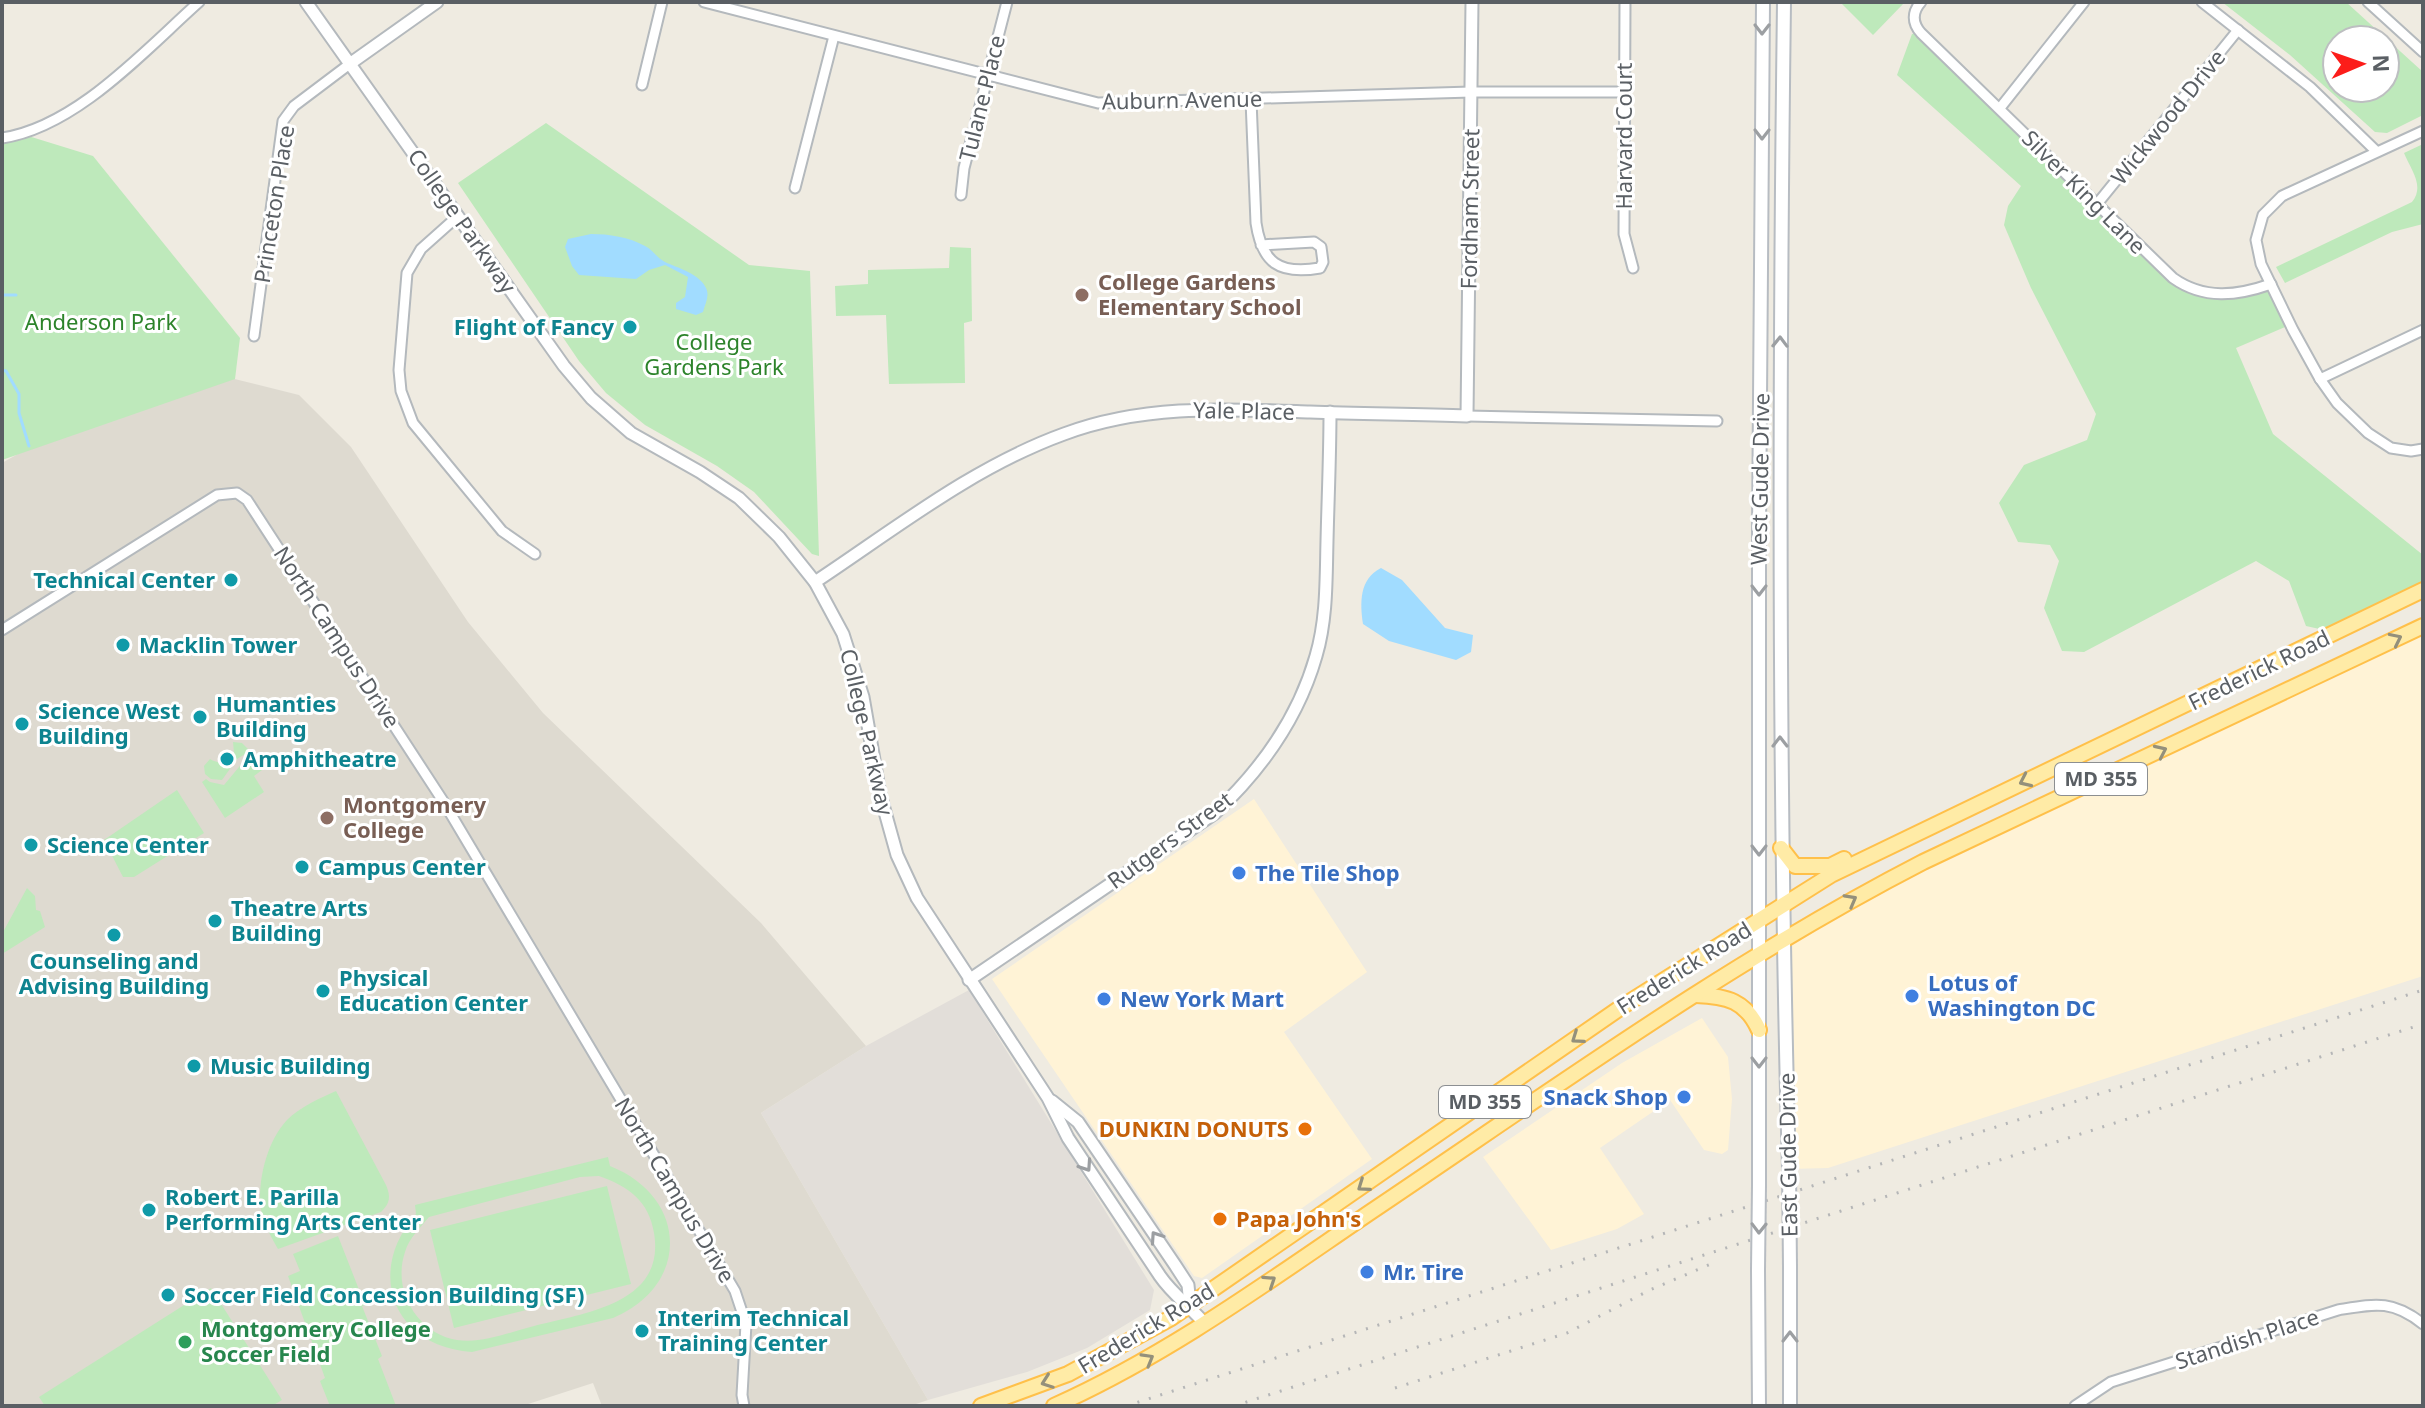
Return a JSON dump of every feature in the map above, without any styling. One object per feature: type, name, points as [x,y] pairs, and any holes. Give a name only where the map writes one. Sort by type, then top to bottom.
[{"type":"main road","name":"West Gude Drive","points":[[1759,956],[1763,2]]},
{"type":"main road","name":"West Gude Drive","points":[[1783,904],[1779,422],[1784,2]]},
{"type":"main road","name":"Frederick Road","points":[[981,1406],[1080,1369],[1190,1305],[1623,1006],[1831,875],[2423,590]]},
{"type":"main road","name":"Frederick Road","points":[[1054,1406],[1108,1381],[1205,1324],[1621,1043],[1845,902],[1923,862],[2423,626]]},
{"type":"main road","points":[[1781,848],[1793,865],[1799,866],[1830,866],[1847,858],[1872,856]]},
{"type":"main road","name":"East Gude Drive","points":[[1783,904],[1790,1406]]},
{"type":"main road","name":"East Gude Drive","points":[[1759,956],[1759,1406]]},
{"type":"main road","points":[[1696,995],[1737,1001],[1749,1011],[1759,1030]]},
{"type":"street","points":[[2,138],[25,135],[81,106],[199,2]]},
{"type":"street","name":"College Parkway","points":[[306,2],[564,366],[591,398],[631,433],[739,498],[779,537],[815,582],[843,634],[863,697],[880,794],[897,855],[917,898],[1048,1098],[1068,1138],[1160,1276],[1205,1324]]},
{"type":"street","name":"Princeton Place","points":[[254,336],[283,121],[294,106],[437,2]]},
{"type":"street","points":[[642,85],[662,2]]},
{"type":"street","name":"Auburn Avenue","points":[[704,2],[1098,103],[1471,92],[1624,92]]},
{"type":"street","name":"Tulane Place","points":[[961,195],[964,168],[1007,2]]},
{"type":"street","name":"Fordham Street","points":[[1467,416],[1472,2]]},
{"type":"street","name":"Harvard Court","points":[[1625,2],[1624,234],[1633,268]]},
{"type":"street","name":"Silver King Lane","points":[[1921,2],[1914,14],[1914,21],[1921,33],[2159,267],[2184,286],[2198,292],[2232,295],[2271,284]]},
{"type":"street","points":[[2000,108],[2084,2]]},
{"type":"street","points":[[2202,2],[2310,87],[2376,151]]},
{"type":"street","points":[[2368,2],[2423,52]]},
{"type":"street","name":"Wickwood Drive","points":[[2097,204],[2238,30]]},
{"type":"street","points":[[795,188],[834,36]]},
{"type":"street","points":[[1251,100],[1256,223],[1261,245],[1274,263],[1287,270],[1320,268],[1323,262],[1321,247],[1314,242],[1261,245]]},
{"type":"street","points":[[2423,131],[2282,196],[2263,215],[2256,240],[2271,284],[2320,379],[2337,403],[2376,439],[2395,449],[2423,449]]},
{"type":"street","points":[[458,216],[421,249],[407,273],[399,370],[401,391],[413,423],[502,531],[535,554]]},
{"type":"street","points":[[2320,379],[2423,330]]},
{"type":"street","name":"Yale Place","points":[[815,582],[975,476],[1016,453],[1066,433],[1121,418],[1170,410],[1218,409],[1717,421]]},
{"type":"street","name":"Rutgers Street","points":[[969,980],[1215,813],[1246,783],[1279,740],[1294,714],[1316,657],[1321,631],[1330,412]]},
{"type":"street","name":"North Campus Drive","points":[[2,630],[217,495],[237,493],[247,500],[441,798],[735,1291],[746,1324],[744,1406]]},
{"type":"street","name":"College Parkway","points":[[1048,1098],[1078,1122],[1188,1285],[1190,1305]]},
{"type":"street","name":"Standish Place","points":[[2075,1406],[2111,1382],[2338,1310],[2376,1304],[2393,1305],[2423,1324]]},
{"type":"shaded area","name":"Montgomery College","points":[[206,372],[299,395],[351,447],[468,622],[543,713],[761,923],[866,1046],[761,1113],[928,1400],[910,1406],[602,1406],[593,1383],[522,1406],[2,1406],[2,463],[149,380]]},
{"type":"shaded area","points":[[2423,626],[2423,976],[1828,1168],[1789,1169],[1784,939],[1845,902]]},
{"type":"shaded area","points":[[1254,799],[1367,972],[1284,1032],[1372,1159],[1202,1278],[1194,1276],[992,979]]},
{"type":"shaded area","points":[[969,990],[1154,1290],[1150,1310],[1087,1348],[1027,1372],[928,1400],[761,1113],[866,1046]]},
{"type":"shaded area","points":[[1702,1018],[1728,1057],[1732,1099],[1728,1150],[1722,1154],[1704,1150],[1670,1100],[1600,1148],[1644,1214],[1617,1229],[1551,1250],[1483,1157],[1622,1063]]},
{"type":"green space","points":[[1840,2],[1905,2],[1873,35]]},
{"type":"green space","points":[[2222,2],[2346,2],[2370,24],[2321,24],[2321,83]]},
{"type":"green space","points":[[1921,33],[2173,278],[2216,294],[2271,284],[2290,325],[2236,348],[2273,434],[2423,555],[2423,587],[2324,630],[2306,626],[2289,581],[2256,561],[2084,652],[2062,651],[2044,608],[2059,561],[2050,545],[2018,542],[1999,503],[2024,465],[2087,440],[2096,414],[2031,288],[2004,225],[2008,206],[2021,186],[1897,75],[1912,34]]},
{"type":"green space","points":[[2401,52],[2423,72],[2423,115],[2387,133],[2375,132],[2344,104],[2401,104]]},
{"type":"green space","name":"College Gardens Park","points":[[546,123],[749,265],[810,271],[819,556],[812,554],[754,492],[717,466],[645,425],[606,393],[579,361],[458,183]]},
{"type":"green space","name":"Anderson Park","points":[[25,135],[93,156],[240,338],[235,379],[2,460],[2,138]]},
{"type":"green space","points":[[2423,144],[2423,224],[2392,232],[2285,283],[2276,267],[2412,202],[2417,184],[2404,153]]},
{"type":"green space","points":[[950,247],[971,248],[972,321],[964,323],[965,383],[889,384],[886,315],[836,316],[835,286],[868,284],[868,270],[949,268]]},
{"type":"green space","points":[[233,742],[242,743],[250,751],[237,759],[222,780],[211,779],[205,774],[204,766],[210,759],[223,762],[229,759],[234,753]]},
{"type":"green space","points":[[249,755],[261,759],[266,767],[254,776],[264,792],[225,818],[202,782],[206,779],[224,785]]},
{"type":"green space","points":[[177,790],[204,833],[134,877],[123,877],[104,840]]},
{"type":"green space","points":[[27,888],[35,896],[36,910],[40,911],[45,927],[2,954],[2,934]]},
{"type":"green space","points":[[336,1091],[386,1185],[388,1203],[381,1212],[278,1249],[264,1221],[260,1202],[263,1169],[270,1148],[280,1128],[292,1115]]},
{"type":"green space","points":[[608,1157],[610,1166],[636,1180],[654,1198],[666,1219],[670,1241],[667,1264],[656,1285],[638,1303],[613,1318],[472,1352],[445,1347],[423,1336],[406,1321],[395,1303],[390,1282],[392,1259],[401,1236],[416,1214],[415,1205]],"holes":[[[599,1176],[636,1196],[647,1212],[654,1233],[654,1257],[647,1276],[634,1290],[617,1301],[597,1310],[496,1337],[467,1341],[443,1336],[430,1329],[411,1308],[405,1295],[402,1266],[409,1242],[429,1217],[580,1177]]]},
{"type":"green space","points":[[607,1186],[631,1284],[454,1328],[430,1230]]},
{"type":"green space","points":[[338,1236],[365,1305],[362,1306],[382,1356],[378,1359],[396,1406],[330,1406],[320,1381],[325,1378],[288,1276],[300,1271],[293,1254]]},
{"type":"green space","name":"Montgomery College Soccer Field","points":[[211,1288],[282,1400],[272,1406],[45,1406],[39,1397]]},
{"type":"water","points":[[591,234],[639,243],[665,262],[694,275],[707,291],[703,312],[696,315],[676,309],[676,303],[685,297],[688,277],[665,265],[649,270],[636,279],[579,275],[565,247],[568,239]]},
{"type":"water","points":[[1381,568],[1402,580],[1445,628],[1473,635],[1471,652],[1456,660],[1389,641],[1363,624],[1365,585],[1368,578]]},
{"type":"waterway","points":[[2,295],[16,295]]},
{"type":"waterway","points":[[2,370],[6,371],[19,394],[19,413],[29,446]]},
{"type":"railway","points":[[1126,1406],[2423,990]]},
{"type":"railway","points":[[1234,1406],[2423,1024]]},
{"type":"railway","points":[[1395,1388],[1567,1333],[1650,1290],[1713,1263]]},
{"type":"place","name":"College Gardens Elementary School","points":[[1082,295]]},
{"type":"place","name":"Flight of Fancy","points":[[630,327]]},
{"type":"place","name":"Technical Center","points":[[231,580]]},
{"type":"place","name":"Macklin Tower","points":[[123,645]]},
{"type":"place","name":"Humanties Building","points":[[200,717]]},
{"type":"place","name":"Science West Building","points":[[22,724]]},
{"type":"place","name":"Amphitheatre","points":[[227,759]]},
{"type":"place","name":"Montgomery College","points":[[327,818]]},
{"type":"place","name":"Science Center","points":[[31,845]]},
{"type":"place","name":"Campus Center","points":[[302,867]]},
{"type":"place","name":"The Tile Shop","points":[[1239,873]]},
{"type":"place","name":"Theatre Arts Building","points":[[215,921]]},
{"type":"place","name":"Counseling and Advising Building","points":[[114,935]]},
{"type":"place","name":"Physical Education Center","points":[[323,991]]},
{"type":"place","name":"Lotus of Washington DC","points":[[1912,996]]},
{"type":"place","name":"New York Mart","points":[[1104,999]]},
{"type":"place","name":"Music Building","points":[[194,1066]]},
{"type":"place","name":"Snack Shop","points":[[1684,1097]]},
{"type":"place","name":"DUNKIN DONUTS","points":[[1305,1129]]},
{"type":"place","name":"Robert E. Parilla Performing Arts Center","points":[[149,1210]]},
{"type":"place","name":"Papa John's","points":[[1220,1219]]},
{"type":"place","name":"Mr. Tire","points":[[1367,1272]]},
{"type":"place","name":"Soccer Field Concession Building (SF)","points":[[168,1295]]},
{"type":"place","name":"Interim Technical Training Center","points":[[642,1331]]},
{"type":"place","name":"Montgomery College Soccer Field","points":[[185,1342]]}]
